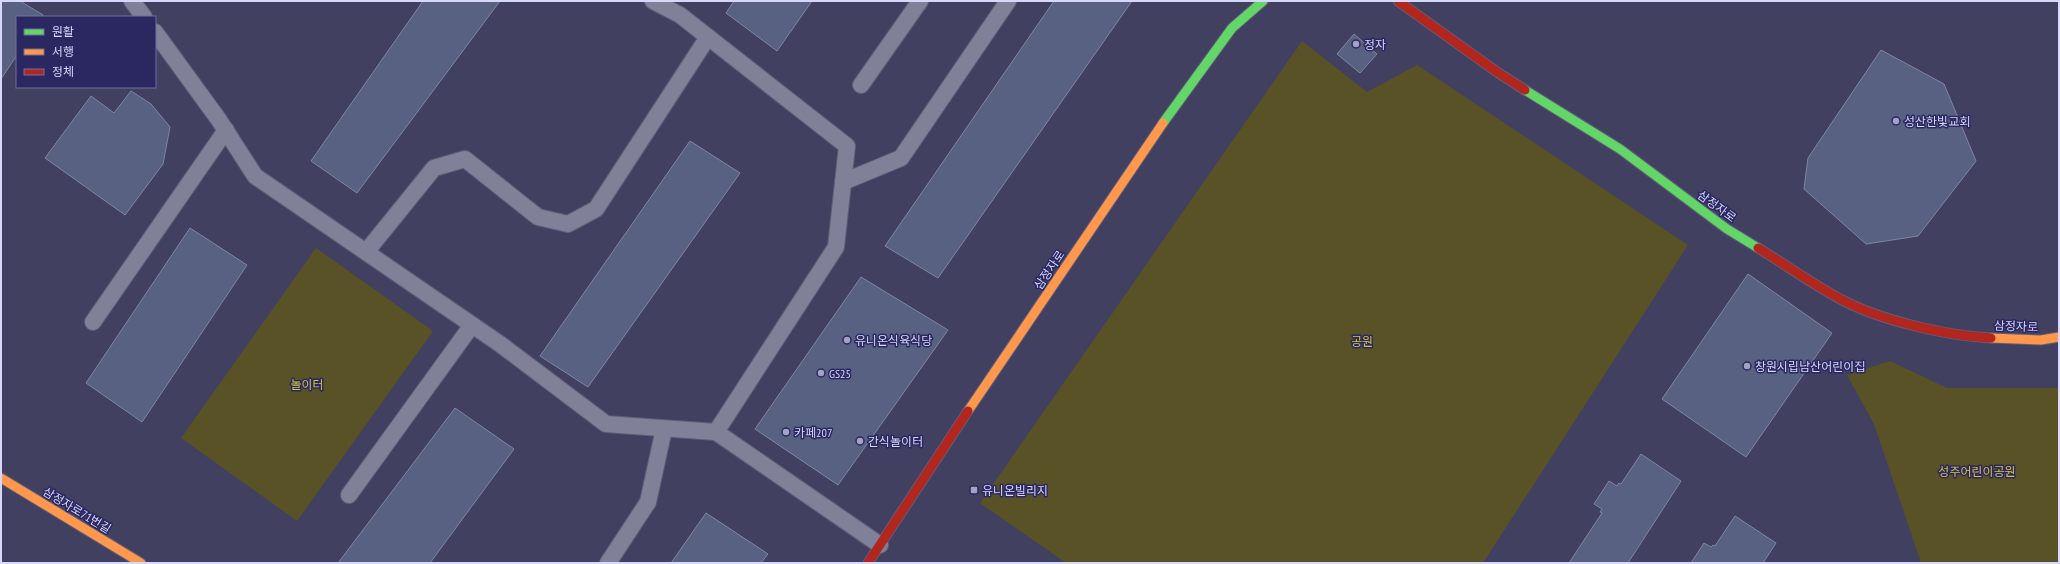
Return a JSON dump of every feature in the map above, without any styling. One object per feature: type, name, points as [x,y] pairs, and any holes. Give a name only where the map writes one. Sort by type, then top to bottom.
[{"type":"street","name":"삼정자로","points":[[868,563],[911,495],[1183,93],[1232,28],[1263,1]]},
{"type":"street","name":"삼정자로","points":[[1398,1],[1497,72],[1620,149],[1726,229],[1848,303],[1877,316],[1968,337],[2041,340],[2059,337]]},
{"type":"street","name":"삼정자로71번길","points":[[1,478],[141,563]]},
{"type":"lane","points":[[132,1],[143,16]]},
{"type":"lane","points":[[653,1],[680,15],[847,146],[836,247],[716,432]]},
{"type":"lane","points":[[861,84],[920,1]]},
{"type":"lane","points":[[843,182],[901,158],[1008,1]]},
{"type":"lane","points":[[156,33],[226,130],[255,176],[472,325],[606,424],[716,432],[880,545]]},
{"type":"lane","points":[[366,252],[434,168],[465,159],[538,217],[568,224],[596,208],[708,37]]},
{"type":"lane","points":[[93,322],[226,130]]},
{"type":"lane","points":[[349,494],[472,325]]},
{"type":"lane","points":[[608,563],[648,502],[664,428]]},
{"type":"green space","name":"공원","points":[[1302,41],[1367,92],[1417,65],[1688,245],[1483,563],[1066,563],[980,503]]},
{"type":"green space","name":"놀이터","points":[[316,248],[433,331],[297,521],[181,438]]},
{"type":"green space","name":"성주어린이공원","points":[[1890,361],[1947,388],[2059,388],[2059,563],[1921,563],[1874,424],[1847,375]]},
{"type":"building","points":[[1,1],[20,1],[43,15],[16,16],[16,56],[1,79]]},
{"type":"building","points":[[423,1],[500,1],[357,193],[311,161]]},
{"type":"building","points":[[734,1],[812,1],[777,51],[726,13]]},
{"type":"building","points":[[1054,1],[1132,1],[938,278],[885,246]]},
{"type":"building","name":"정자","points":[[1354,34],[1377,54],[1360,73],[1337,54]]},
{"type":"building","name":"성산한빛교회","points":[[1881,50],[1944,84],[1976,161],[1918,236],[1866,244],[1804,189],[1808,158]]},
{"type":"building","points":[[131,91],[151,104],[170,127],[163,164],[125,215],[45,158],[91,96],[114,113]]},
{"type":"building","points":[[690,141],[740,173],[588,387],[540,356]]},
{"type":"building","points":[[190,228],[247,265],[142,422],[86,383]]},
{"type":"building","name":"창원시립남산어린이집","points":[[1748,274],[1832,333],[1746,457],[1662,399]]},
{"type":"building","points":[[861,277],[948,330],[838,485],[755,429]]},
{"type":"building","points":[[455,408],[514,449],[430,563],[338,563]]},
{"type":"building","points":[[1641,454],[1681,481],[1628,563],[1569,563],[1602,513],[1600,512],[1602,509],[1594,504],[1609,481],[1617,486],[1619,483],[1621,484]]},
{"type":"building","points":[[706,513],[768,554],[761,563],[671,563]]},
{"type":"building","points":[[1735,516],[1776,543],[1763,563],[1691,563],[1704,543],[1711,547],[1713,545],[1715,546]]},
{"type":"traffic: fast","points":[[1163,123],[1232,28],[1263,1]]},
{"type":"traffic: fast","points":[[1525,90],[1620,149],[1727,229],[1758,248]]},
{"type":"traffic: slow","points":[[968,411],[1163,123]]},
{"type":"traffic: slow","points":[[1991,338],[2041,340],[2059,337]]},
{"type":"traffic: slow","points":[[1,478],[141,563]]},
{"type":"traffic: jam","points":[[1398,1],[1497,72],[1525,90]]},
{"type":"traffic: jam","points":[[1758,248],[1827,291],[1865,311],[1919,327],[1974,337],[1991,338]]},
{"type":"traffic: jam","points":[[868,563],[968,411]]},
{"type":"place","name":"정자","points":[[1356,44]]},
{"type":"place","name":"성산한빛교회","points":[[1896,121]]},
{"type":"place","name":"유니온식육식당","points":[[847,340]]},
{"type":"place","name":"창원시립남산어린이집","points":[[1747,366]]},
{"type":"place","name":"GS25","points":[[821,373]]},
{"type":"place","name":"카페207","points":[[786,432]]},
{"type":"place","name":"간식놀이터","points":[[860,441]]},
{"type":"place","name":"유니온빌리지","points":[[974,490]]}]
